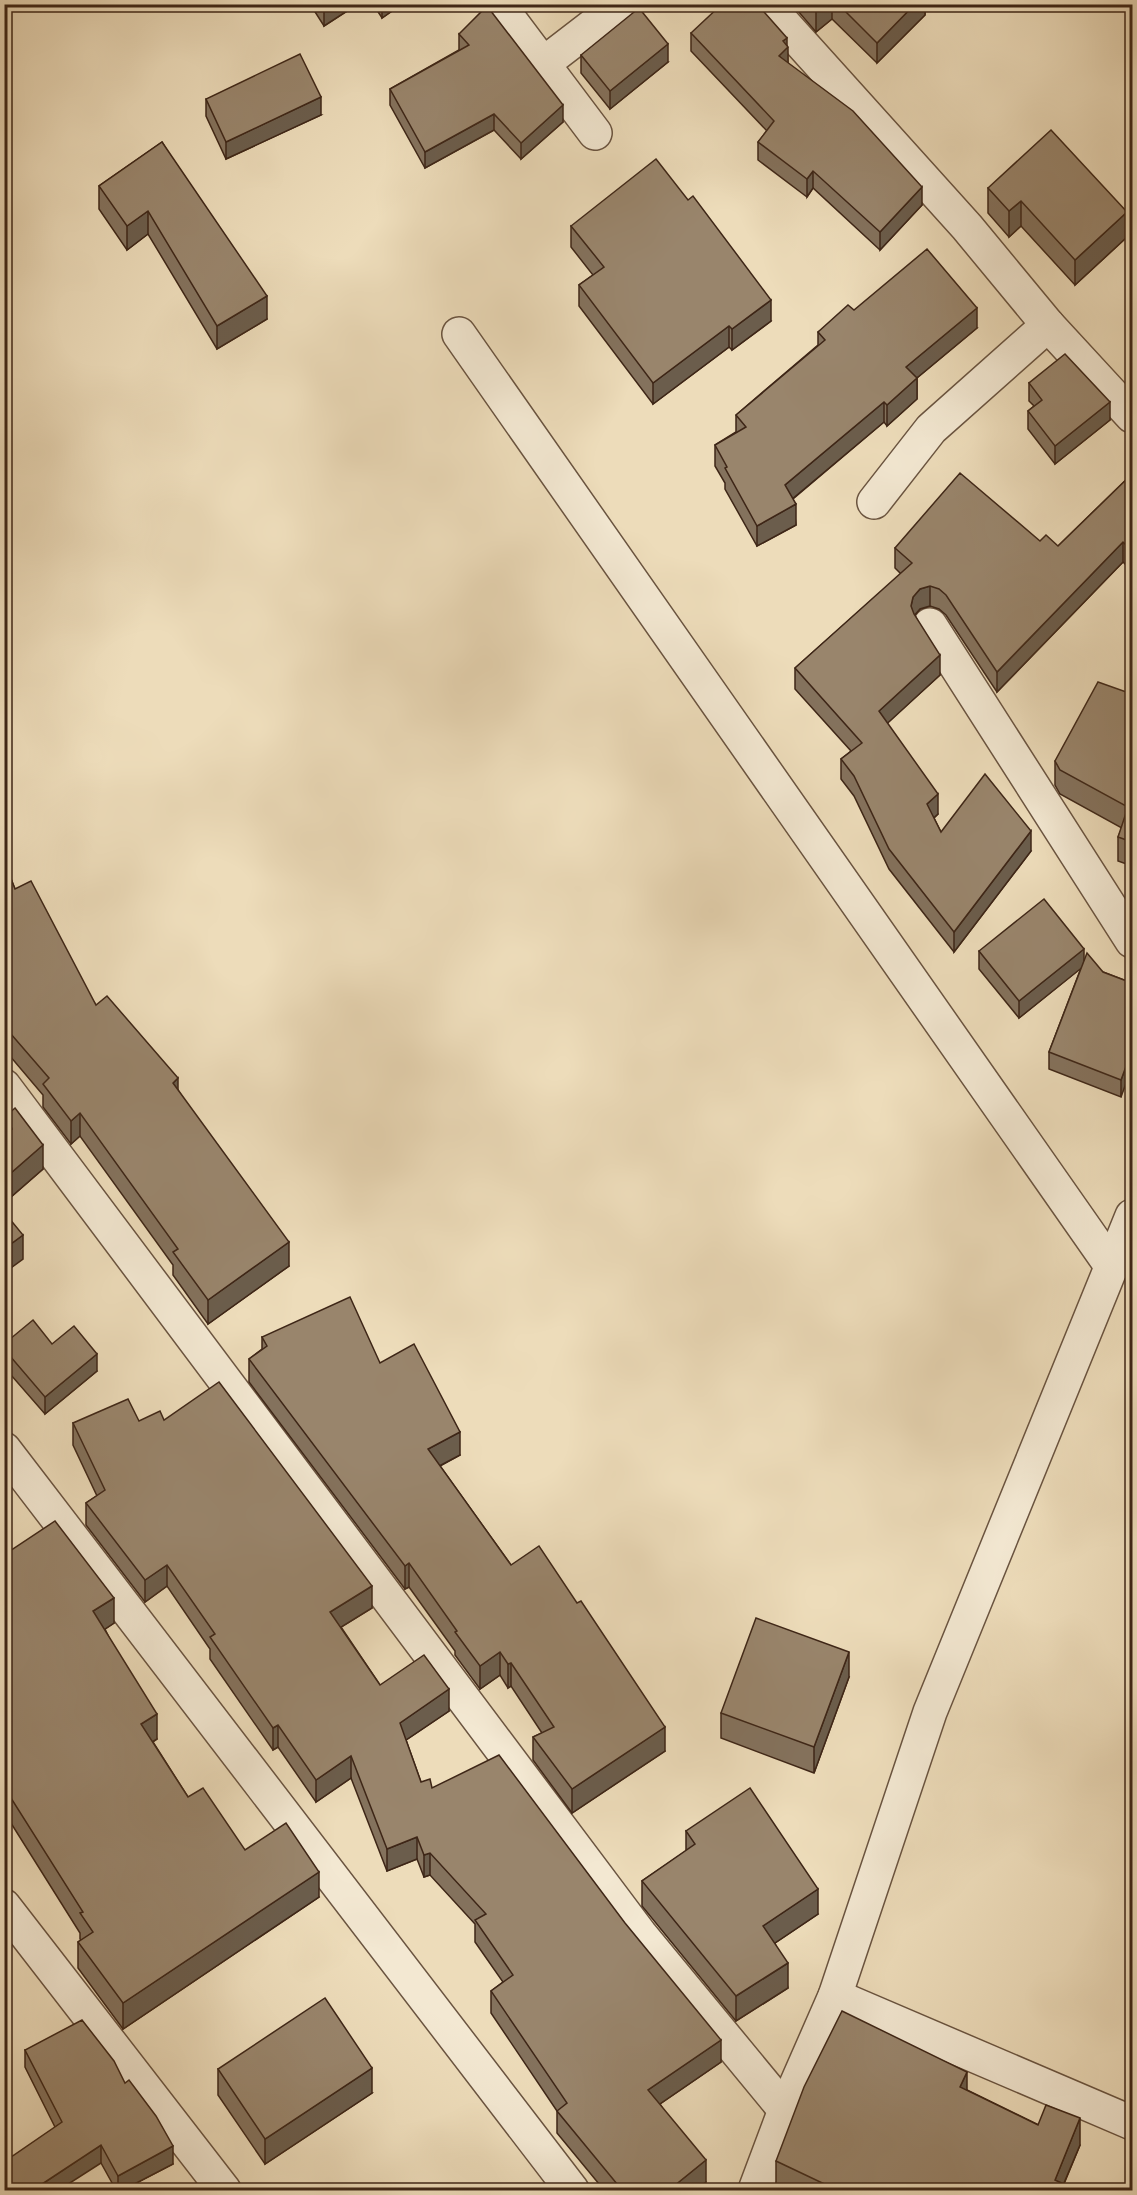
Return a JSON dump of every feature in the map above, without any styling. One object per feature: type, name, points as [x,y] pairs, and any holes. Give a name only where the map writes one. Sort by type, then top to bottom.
[{"type":"street","points":[[498,4],[595,134]]},
{"type":"street","points":[[543,64],[621,4]]},
{"type":"street","points":[[766,4],[967,227],[1048,325],[1132,416]]},
{"type":"street","points":[[874,502],[931,429],[1048,325]]},
{"type":"street","points":[[459,334],[1112,1267]]},
{"type":"street","points":[[930,625],[1132,941]]},
{"type":"street","points":[[4,1086],[640,1934],[785,2110]]},
{"type":"street","points":[[755,2190],[785,2110],[836,1996],[930,1712],[1132,1215]]},
{"type":"street","points":[[4,1449],[572,2190]]},
{"type":"street","points":[[4,1906],[224,2190]]},
{"type":"street","points":[[836,1996],[1132,2123]]},
{"type":"building","points":[[722,4],[757,4],[787,38],[783,41],[788,47],[779,56],[853,111],[922,187],[880,232],[813,171],[807,179],[758,142],[774,121],[691,33]]},
{"type":"building","points":[[810,4],[825,4],[816,12]]},
{"type":"building","points":[[838,4],[915,4],[877,43]]},
{"type":"building","points":[[487,6],[563,105],[521,143],[494,114],[425,152],[390,89],[469,45],[459,34]]},
{"type":"building","points":[[639,8],[668,44],[610,91],[581,55]]},
{"type":"building","points":[[300,54],[321,97],[226,142],[206,99]]},
{"type":"building","points":[[1051,130],[1127,212],[1075,260],[1021,201],[1009,211],[988,188]]},
{"type":"building","points":[[162,142],[267,296],[217,326],[148,211],[127,226],[99,186]]},
{"type":"building","points":[[656,159],[688,200],[693,196],[771,300],[732,329],[729,326],[653,383],[579,285],[604,267],[571,226]]},
{"type":"building","points":[[927,249],[977,308],[906,367],[917,378],[887,405],[884,402],[785,485],[796,504],[757,526],[715,445],[746,427],[736,415],[825,340],[818,332],[848,305],[854,310]]},
{"type":"building","points":[[1065,354],[1110,402],[1055,446],[1028,411],[1042,400],[1029,383]]},
{"type":"building","points":[[960,473],[1040,541],[1046,535],[1058,546],[1132,474],[1132,551],[1123,542],[997,672],[946,595],[930,586],[920,589],[913,597],[911,606],[914,614],[940,655],[879,711],[938,794],[927,804],[941,832],[985,774],[1031,831],[954,932],[889,849],[854,776],[841,759],[862,743],[795,668],[912,563],[895,548]]},
{"type":"building","points":[[1098,682],[1132,694],[1132,842],[1118,837],[1128,807],[1060,770],[1055,761]]},
{"type":"building","points":[[4,861],[15,889],[31,881],[96,1005],[107,996],[178,1078],[173,1083],[289,1242],[208,1300],[173,1252],[178,1249],[80,1113],[71,1121],[43,1084],[49,1078],[4,1026]]},
{"type":"building","points":[[1044,899],[1084,949],[1019,1001],[979,951]]},
{"type":"building","points":[[1087,953],[1103,972],[1132,983],[1132,1050],[1121,1080],[1049,1052]]},
{"type":"building","points":[[15,1108],[43,1145],[4,1179],[4,1123],[9,1130],[12,1129],[7,1115]]},
{"type":"building","points":[[4,1212],[23,1235],[4,1249]]},
{"type":"building","points":[[350,1297],[380,1363],[414,1344],[460,1432],[428,1449],[511,1565],[539,1546],[577,1603],[581,1601],[665,1727],[572,1789],[533,1737],[554,1727],[511,1663],[508,1664],[500,1652],[480,1666],[409,1563],[405,1566],[249,1359],[267,1346],[262,1337]]},
{"type":"building","points":[[33,1320],[52,1344],[74,1326],[97,1354],[45,1397],[4,1349],[4,1344]]},
{"type":"building","points":[[219,1382],[372,1586],[330,1612],[380,1685],[424,1655],[449,1689],[400,1723],[421,1782],[430,1779],[432,1788],[499,1755],[625,1923],[721,2040],[648,2090],[706,2160],[669,2190],[622,2190],[557,2111],[567,2103],[491,1991],[513,1975],[475,1920],[486,1914],[430,1853],[424,1855],[417,1837],[387,1849],[351,1756],[316,1780],[278,1725],[273,1728],[210,1637],[215,1634],[167,1565],[145,1580],[86,1503],[105,1490],[73,1423],[128,1399],[139,1421],[160,1411],[164,1420]]},
{"type":"building","points":[[55,1521],[114,1598],[93,1611],[157,1714],[141,1724],[188,1797],[203,1788],[245,1850],[286,1823],[319,1872],[123,2003],[78,1942],[93,1932],[80,1913],[83,1912],[4,1787],[4,1555]]},
{"type":"building","points":[[756,1618],[849,1652],[814,1747],[721,1713]]},
{"type":"building","points":[[750,1788],[818,1889],[763,1926],[788,1963],[736,1996],[642,1881],[695,1844],[686,1831]]},
{"type":"building","points":[[325,1998],[372,2068],[265,2139],[218,2069]]},
{"type":"building","points":[[842,2011],[967,2072],[960,2087],[1038,2125],[1046,2105],[1080,2118],[1055,2180],[1077,2190],[837,2190],[776,2161],[804,2087]]},
{"type":"building","points":[[82,2020],[114,2061],[125,2083],[129,2080],[156,2116],[173,2146],[118,2176],[101,2145],[33,2190],[4,2190],[4,2162],[62,2122],[25,2050]]}]
